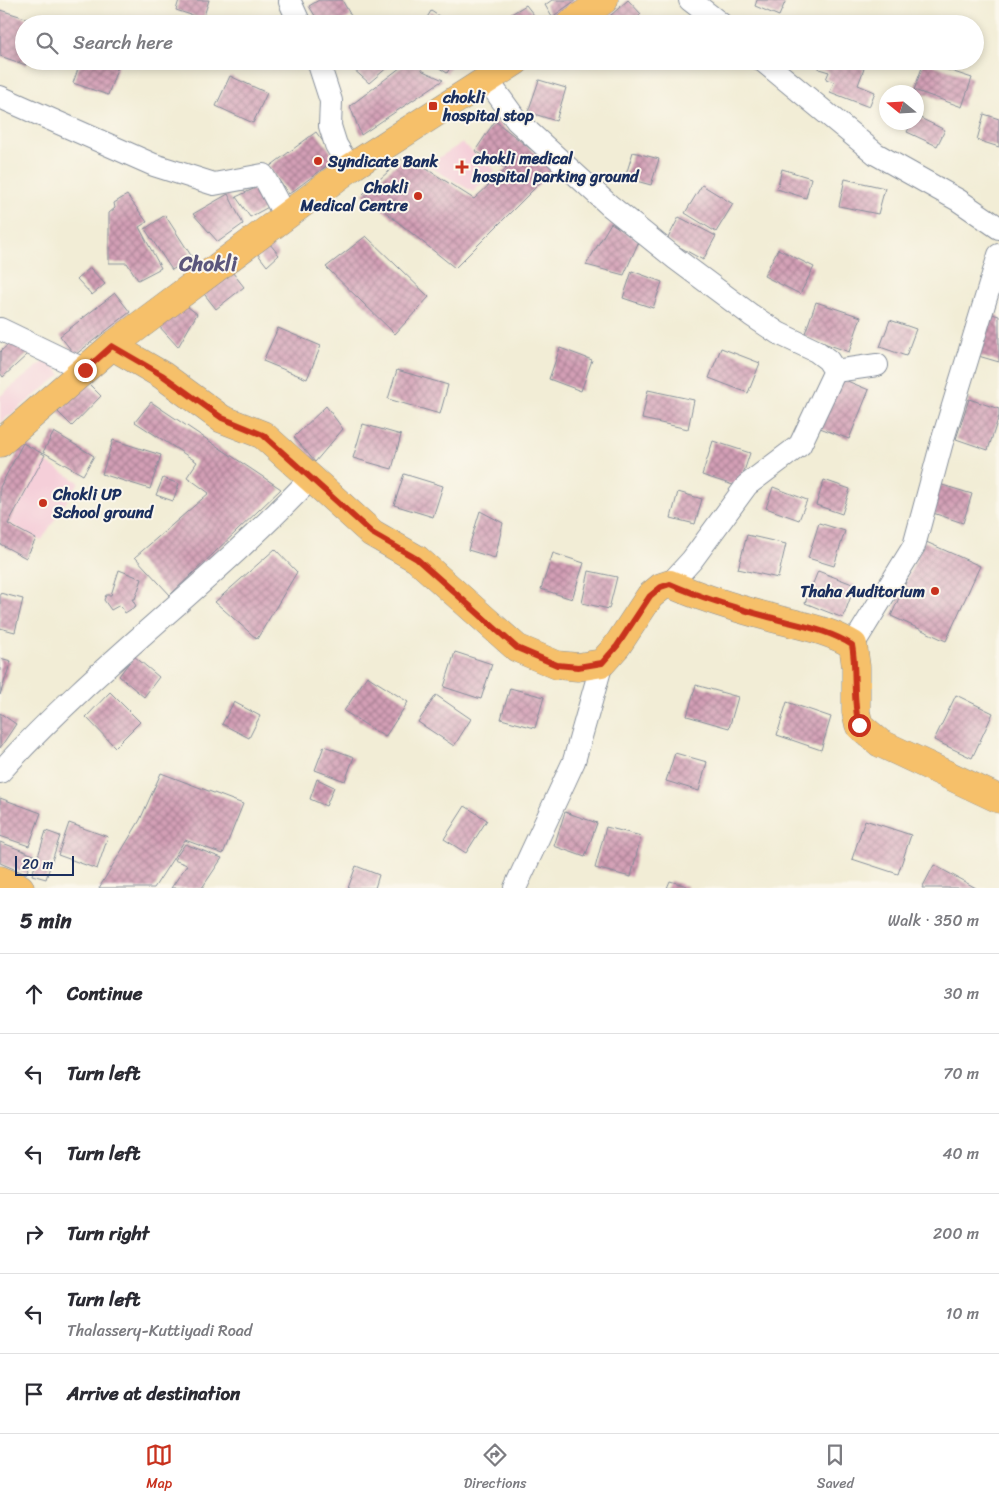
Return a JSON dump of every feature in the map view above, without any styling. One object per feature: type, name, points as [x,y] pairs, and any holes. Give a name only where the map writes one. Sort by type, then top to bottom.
[{"type":"main road","points":[[583,15],[604,0]]},
{"type":"main road","points":[[0,442],[112,346],[350,168],[503,70]]},
{"type":"main road","points":[[112,346],[162,375],[222,418],[263,435],[372,533],[417,559],[517,648],[557,665],[578,667],[602,663],[617,646],[650,596],[661,587],[670,584],[697,596],[835,634],[852,645],[856,667],[856,712],[859,725],[880,743],[999,799]]},
{"type":"main road","points":[[0,880],[20,888]]},
{"type":"street","points":[[690,0],[709,15]]},
{"type":"street","points":[[290,2],[296,15]]},
{"type":"street","points":[[321,70],[331,101],[330,126],[336,145],[350,168]]},
{"type":"street","points":[[774,70],[876,154],[958,200],[999,228]]},
{"type":"street","points":[[488,81],[517,120],[609,205],[713,288],[778,333],[816,351],[828,360],[835,371]]},
{"type":"street","points":[[0,98],[154,165],[214,184],[263,175],[286,216]]},
{"type":"street","points":[[852,645],[914,546],[942,442],[999,255]]},
{"type":"street","points":[[0,329],[85,370]]},
{"type":"street","points":[[835,371],[877,365]]},
{"type":"street","points":[[670,584],[692,560],[747,485],[800,445],[835,371]]},
{"type":"street","points":[[0,772],[70,699],[269,523],[311,478]]},
{"type":"street","points":[[515,888],[574,761],[602,663]]},
{"type":"shaded area","name":"chokli medical hospital parking ground","points":[[462,143],[495,170],[473,192],[427,165]]},
{"type":"shaded area","points":[[48,358],[61,375],[0,423],[0,396]]},
{"type":"shaded area","name":"Chokli UP School ground","points":[[44,461],[79,482],[41,541],[9,523]]},
{"type":"building","points":[[179,0],[209,0],[204,15],[191,15],[176,10]]},
{"type":"building","points":[[319,0],[342,0],[350,15],[314,15],[309,6]]},
{"type":"building","points":[[552,0],[576,0],[555,15],[551,15],[545,5]]},
{"type":"building","points":[[628,0],[641,14],[640,15],[611,15]]},
{"type":"building","points":[[757,0],[786,0],[779,15],[755,6]]},
{"type":"building","points":[[526,5],[534,15],[510,15]]},
{"type":"building","points":[[0,10],[16,15],[15,61],[0,56]]},
{"type":"building","points":[[431,11],[437,15],[429,15]]},
{"type":"building","points":[[78,70],[117,70],[108,95],[73,83]]},
{"type":"building","points":[[354,70],[384,70],[369,83]]},
{"type":"building","points":[[397,70],[422,70],[443,80],[361,135],[350,106]]},
{"type":"building","points":[[822,70],[864,70],[858,85],[875,92],[869,107],[830,92],[834,82],[826,79],[829,72]]},
{"type":"building","points":[[921,70],[948,70],[972,78],[962,107],[924,94],[924,85],[916,85]]},
{"type":"building","points":[[230,76],[267,93],[253,123],[216,106]]},
{"type":"building","points":[[539,80],[566,88],[556,121],[528,112]]},
{"type":"building","points":[[984,114],[999,119],[999,147],[977,140]]},
{"type":"building","points":[[924,120],[945,130],[937,146],[907,132],[908,130],[924,130]]},
{"type":"building","name":"Chokli Medical Centre","points":[[495,121],[555,168],[455,268],[363,194],[406,156],[474,199],[507,168],[475,151]]},
{"type":"building","points":[[316,132],[336,159],[289,194],[269,167]]},
{"type":"building","points":[[633,152],[659,159],[651,185],[625,178]]},
{"type":"building","points":[[782,169],[811,178],[806,198],[777,189]]},
{"type":"building","points":[[845,179],[885,188],[878,214],[839,206]]},
{"type":"building","points":[[262,185],[272,205],[250,217],[236,197]]},
{"type":"building","points":[[702,185],[733,204],[716,232],[685,213]]},
{"type":"building","points":[[228,194],[243,224],[218,242],[193,214]]},
{"type":"building","points":[[127,195],[147,222],[139,227],[161,268],[138,280],[127,263],[109,263],[109,213],[115,208],[114,203]]},
{"type":"building","points":[[165,215],[192,257],[172,270],[145,229]]},
{"type":"building","points":[[679,217],[716,236],[703,260],[667,240]]},
{"type":"building","points":[[611,223],[639,241],[624,275],[586,265]]},
{"type":"building","points":[[366,236],[429,297],[395,334],[326,267]]},
{"type":"building","points":[[269,243],[279,255],[267,266],[257,253]]},
{"type":"building","points":[[778,249],[814,267],[800,294],[764,276]]},
{"type":"building","points":[[90,268],[105,284],[92,295],[77,279]]},
{"type":"building","points":[[229,268],[244,287],[216,309],[201,290]]},
{"type":"building","points":[[632,271],[662,282],[653,308],[623,298]]},
{"type":"building","points":[[115,293],[130,312],[75,355],[60,336]]},
{"type":"building","points":[[816,302],[861,317],[849,352],[804,336]]},
{"type":"building","points":[[183,303],[197,314],[178,347],[158,325]]},
{"type":"building","points":[[988,313],[999,316],[999,362],[975,355]]},
{"type":"building","points":[[890,320],[916,329],[906,356],[880,347]]},
{"type":"building","points":[[278,328],[321,346],[307,379],[263,361]]},
{"type":"building","points":[[14,339],[28,354],[3,377],[0,373],[0,352]]},
{"type":"building","points":[[560,348],[592,360],[581,391],[549,379]]},
{"type":"building","points":[[721,348],[760,363],[748,393],[709,378]]},
{"type":"building","points":[[397,370],[448,385],[440,414],[388,399]]},
{"type":"building","points":[[840,378],[869,390],[849,439],[820,428]]},
{"type":"building","points":[[87,382],[101,396],[72,426],[58,412]]},
{"type":"building","points":[[648,390],[694,400],[688,429],[642,419]]},
{"type":"building","points":[[969,399],[999,409],[999,416],[988,450],[956,439]]},
{"type":"building","points":[[151,402],[281,489],[170,595],[135,557],[209,493],[187,477],[197,462],[135,422]]},
{"type":"building","points":[[326,406],[343,429],[315,462],[294,437]]},
{"type":"building","points":[[363,424],[401,435],[392,469],[353,458]]},
{"type":"building","points":[[54,432],[94,456],[83,475],[43,452]]},
{"type":"building","points":[[113,440],[161,455],[150,489],[102,474]]},
{"type":"building","points":[[713,441],[750,453],[739,487],[702,475]]},
{"type":"building","points":[[23,443],[45,455],[8,524],[36,539],[26,558],[0,544],[0,487]]},
{"type":"building","points":[[404,474],[443,486],[433,517],[394,505]]},
{"type":"building","points":[[163,478],[179,484],[173,501],[156,495]]},
{"type":"building","points":[[824,480],[850,489],[842,514],[816,505]]},
{"type":"building","points":[[939,484],[972,494],[963,523],[930,512]]},
{"type":"building","points":[[773,487],[807,500],[799,520],[766,508]]},
{"type":"building","points":[[678,492],[702,499],[695,524],[671,518]]},
{"type":"building","points":[[480,511],[503,523],[495,558],[468,550]]},
{"type":"building","points":[[819,523],[845,531],[834,566],[808,558]]},
{"type":"building","points":[[747,535],[786,544],[778,578],[738,569]]},
{"type":"building","name":"Thaha Auditorium","points":[[924,541],[980,566],[946,641],[891,616]]},
{"type":"building","points":[[275,549],[297,572],[257,639],[215,602]]},
{"type":"building","points":[[553,553],[584,563],[572,599],[541,589]]},
{"type":"building","points":[[119,570],[142,579],[135,599],[132,599],[136,606],[125,613],[120,605],[111,610],[104,600],[106,595],[111,595]]},
{"type":"building","points":[[589,571],[617,577],[609,609],[582,603]]},
{"type":"building","points":[[818,571],[855,585],[843,618],[805,603]]},
{"type":"building","points":[[0,593],[23,599],[15,632],[0,628]]},
{"type":"building","points":[[455,652],[492,664],[481,699],[444,687]]},
{"type":"building","points":[[134,656],[159,677],[144,697],[119,676]]},
{"type":"building","points":[[0,658],[11,661],[0,695]]},
{"type":"building","points":[[367,676],[408,702],[385,737],[344,711]]},
{"type":"building","points":[[696,685],[738,697],[729,728],[687,716]]},
{"type":"building","points":[[510,688],[544,697],[535,728],[501,719]]},
{"type":"building","points":[[110,692],[140,722],[115,747],[86,717]]},
{"type":"building","points":[[436,695],[471,719],[454,746],[418,722]]},
{"type":"building","points":[[956,695],[993,713],[972,758],[934,740]]},
{"type":"building","points":[[234,702],[260,716],[249,738],[222,724]]},
{"type":"building","points":[[787,702],[831,717],[821,750],[777,735]]},
{"type":"building","points":[[0,713],[16,724],[0,748]]},
{"type":"building","points":[[324,746],[354,757],[345,781],[315,770]]},
{"type":"building","points":[[675,753],[707,762],[699,791],[666,781]]},
{"type":"building","points":[[161,773],[243,804],[223,854],[185,840],[154,888],[99,888],[140,820]]},
{"type":"building","points":[[317,779],[334,787],[326,806],[310,799]]},
{"type":"building","points":[[0,798],[41,813],[29,846],[0,836]]},
{"type":"building","points":[[465,806],[487,820],[466,853],[444,839]]},
{"type":"building","points":[[565,812],[597,823],[585,857],[554,846]]},
{"type":"building","points":[[865,820],[911,835],[898,874],[852,859]]},
{"type":"building","points":[[69,823],[108,837],[97,869],[58,855]]},
{"type":"building","points":[[606,827],[641,836],[631,877],[595,868]]},
{"type":"building","points":[[46,831],[60,836],[46,879],[32,875]]},
{"type":"building","points":[[0,842],[34,855],[26,874],[0,863]]},
{"type":"building","points":[[185,844],[222,858],[202,888],[171,888],[187,865],[174,860]]},
{"type":"building","points":[[934,865],[976,888],[922,888]]},
{"type":"building","points":[[356,866],[379,875],[375,888],[348,888]]},
{"type":"building","points":[[670,881],[687,886],[687,888],[667,888]]},
{"type":"place","name":"chokli hospital stop","points":[[433,106]]},
{"type":"place","name":"Syndicate Bank","points":[[318,161]]},
{"type":"place","name":"chokli medical hospital parking ground","points":[[462,167]]},
{"type":"place","name":"Chokli Medical Centre","points":[[418,196]]},
{"type":"place","name":"Chokli UP School ground","points":[[43,503]]},
{"type":"place","name":"Thaha Auditorium","points":[[935,591]]},
{"type":"district","name":"Chokli","points":[[208,264]]},
{"type":"route","points":[[85,370],[112,346],[162,375],[222,418],[263,435],[372,533],[417,559],[517,648],[557,665],[578,667],[602,663],[617,646],[631,622],[650,596],[661,587],[670,584],[697,596],[835,634],[852,645],[856,667],[856,712],[859,725]]}]
